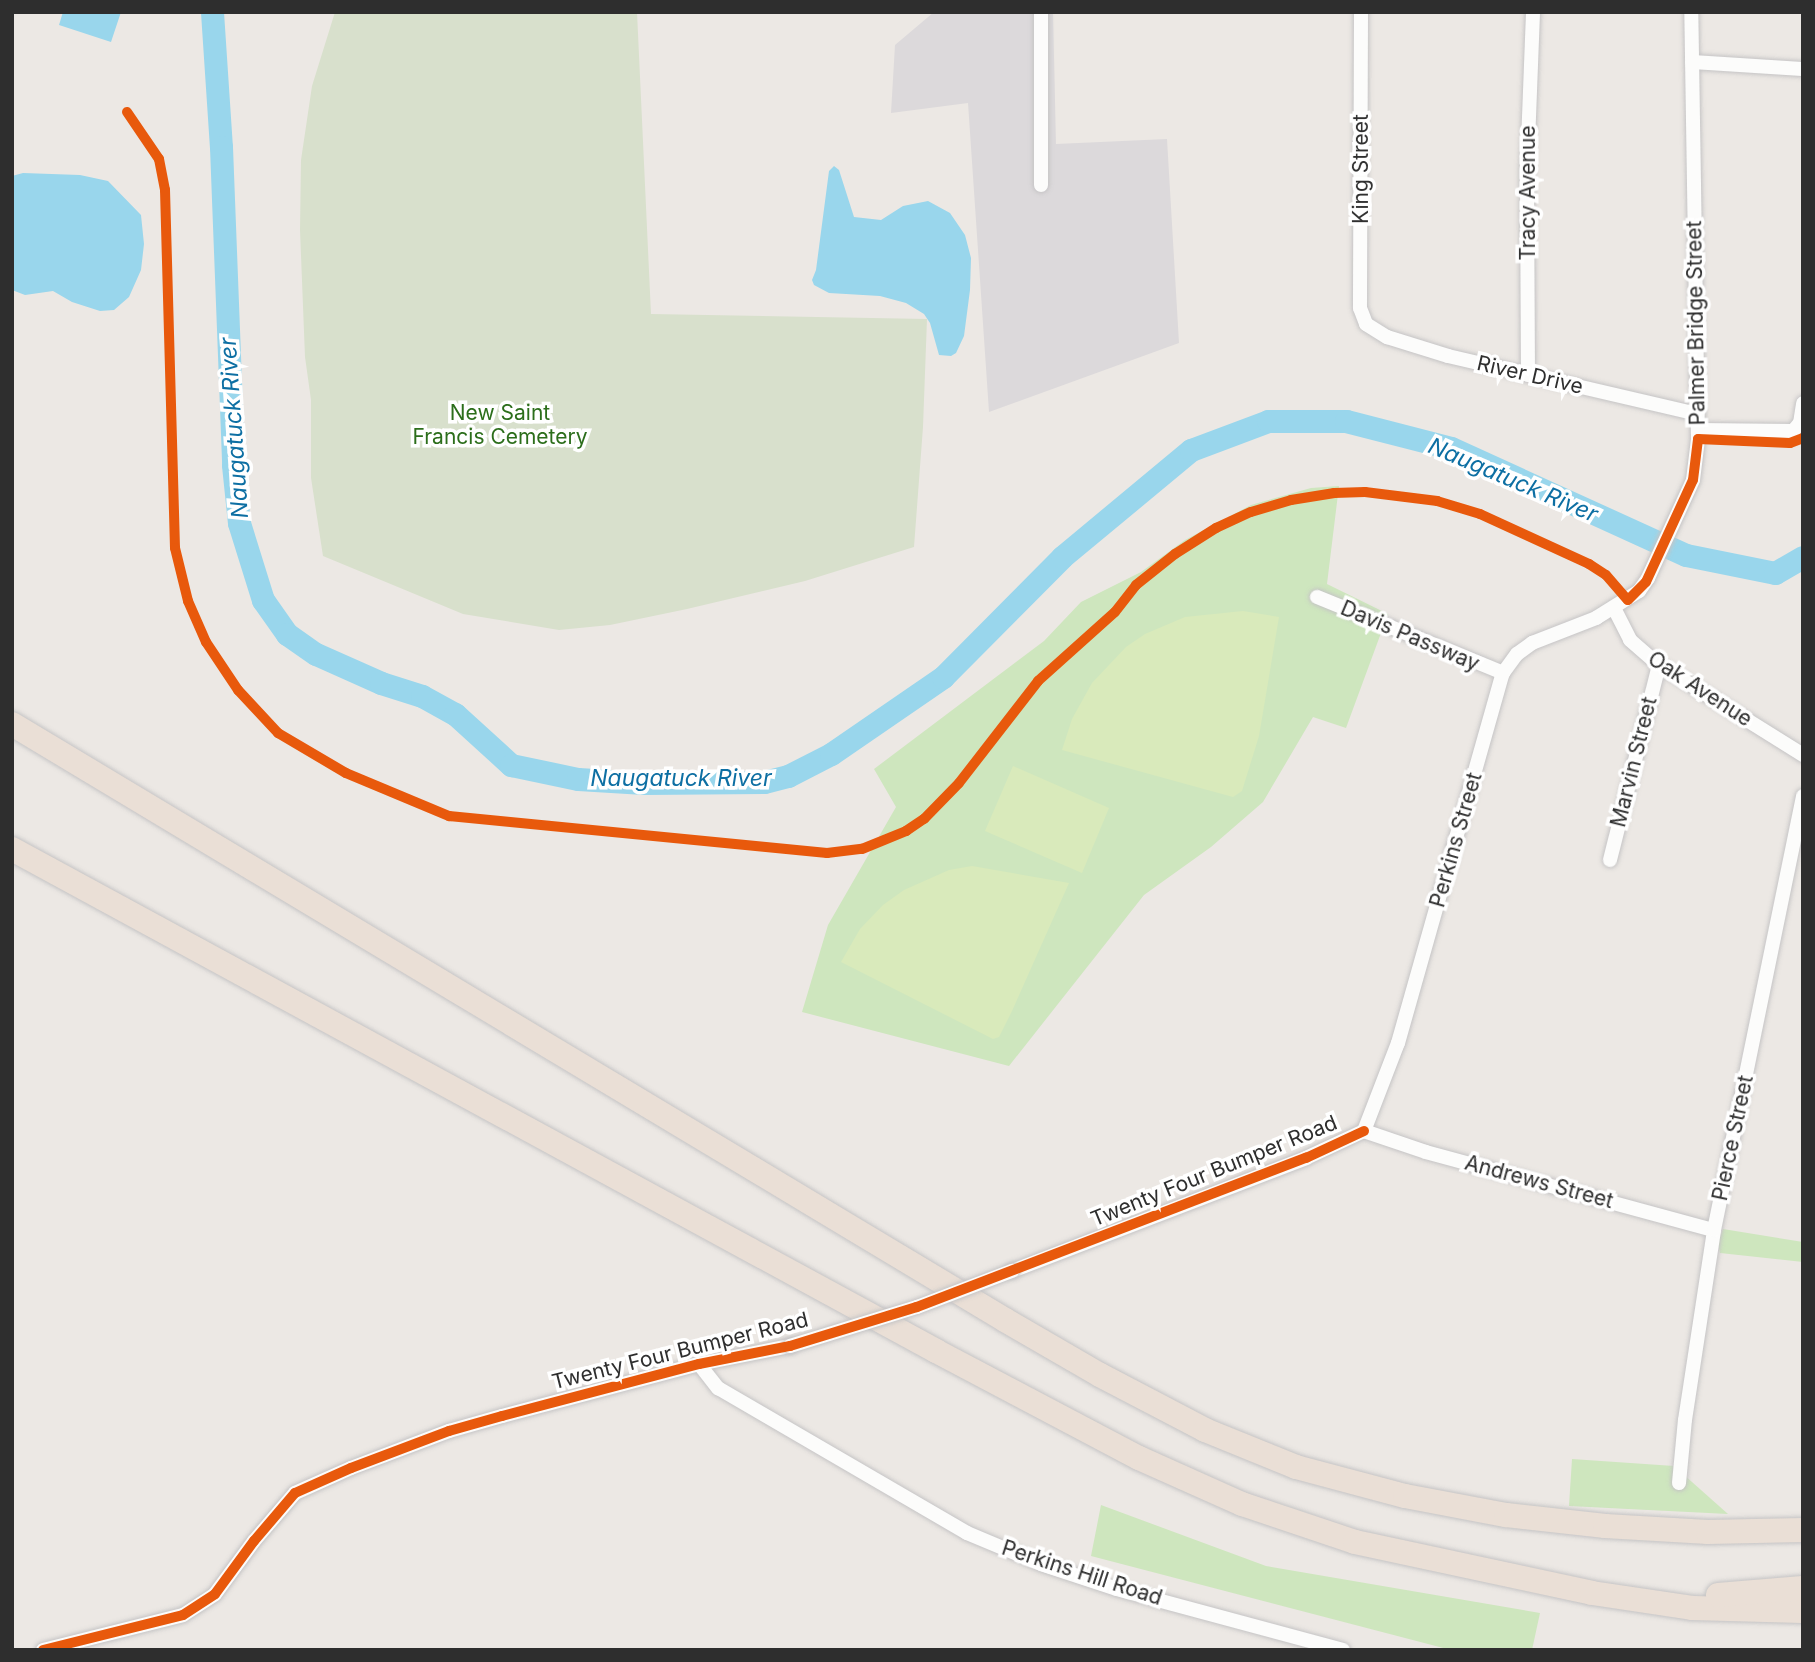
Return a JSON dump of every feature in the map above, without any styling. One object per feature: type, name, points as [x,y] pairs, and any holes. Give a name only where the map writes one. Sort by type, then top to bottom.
[{"type":"highway","points":[[12,724],[1005,1320],[1100,1376],[1205,1430],[1296,1467],[1405,1496],[1506,1515],[1605,1526],[1708,1532],[1803,1530]]},
{"type":"highway","points":[[12,849],[1139,1458],[1242,1504],[1355,1542],[1592,1593],[1692,1608],[1803,1611]]},
{"type":"highway","points":[[1592,1593],[1687,1597],[1803,1588]]},
{"type":"street","points":[[1041,12],[1041,186]]},
{"type":"street","name":"King Street","points":[[1361,12],[1360,308],[1366,324]]},
{"type":"street","name":"Tracy Avenue","points":[[1528,375],[1527,169],[1533,12]]},
{"type":"street","name":"Palmer Bridge Street","points":[[1614,608],[1639,591],[1652,570],[1696,470],[1698,430],[1691,12]]},
{"type":"street","points":[[1692,62],[1803,69]]},
{"type":"street","name":"River Drive","points":[[1366,324],[1387,337],[1448,356],[1697,414]]},
{"type":"street","points":[[1698,430],[1793,431],[1800,423],[1803,402]]},
{"type":"street","name":"Davis Passway","points":[[1318,597],[1503,673]]},
{"type":"street","name":"Oak Avenue","points":[[1614,608],[1630,640],[1659,665],[1803,755]]},
{"type":"street","name":"Perkins Street","points":[[1364,1130],[1398,1043],[1503,673],[1517,654],[1532,643],[1614,608]]},
{"type":"street","name":"Marvin Street","points":[[1610,860],[1659,665]]},
{"type":"street","name":"Pierce Street","points":[[1679,1483],[1685,1420],[1714,1230],[1803,796]]},
{"type":"street","name":"Andrews Street","points":[[1364,1130],[1426,1152],[1714,1230]]},
{"type":"street","name":"Twenty Four Bumper Road","points":[[43,1650],[183,1615],[215,1594],[254,1541],[295,1493],[351,1468],[449,1431],[699,1364],[790,1346],[917,1307],[1306,1158],[1364,1130]]},
{"type":"street","name":"Perkins Hill Road","points":[[699,1364],[718,1388],[967,1533],[1041,1564],[1117,1588],[1343,1650]]},
{"type":"shaded area","points":[[934,12],[1053,12],[1056,144],[1167,139],[1179,343],[989,412],[968,103],[891,113],[895,45]]},
{"type":"green space","name":"New Saint Francis Cemetery","points":[[335,12],[637,12],[651,314],[927,319],[923,427],[914,547],[805,581],[687,609],[610,625],[559,630],[463,614],[323,556],[311,478],[311,400],[305,357],[300,230],[301,160],[312,86]]},
{"type":"green space","points":[[1339,486],[1327,584],[1388,614],[1346,728],[1313,717],[1263,802],[1211,847],[1144,895],[1009,1066],[802,1012],[828,925],[896,807],[874,769],[1044,641],[1081,602],[1141,572],[1185,540],[1251,505],[1311,488]]},
{"type":"green space","points":[[1243,611],[1279,617],[1259,736],[1242,791],[1233,797],[1062,750],[1072,719],[1092,683],[1126,647],[1145,634],[1185,617]]},
{"type":"green space","points":[[1013,766],[1109,808],[1082,873],[985,831]]},
{"type":"green space","points":[[972,866],[1069,883],[1012,1011],[999,1037],[993,1039],[841,962],[860,929],[883,905],[904,890],[949,870]]},
{"type":"green space","points":[[1723,1229],[1803,1242],[1803,1262],[1720,1253],[1718,1242]]},
{"type":"green space","points":[[1572,1459],[1674,1466],[1728,1514],[1569,1506]]},
{"type":"green space","points":[[1101,1505],[1266,1566],[1540,1613],[1532,1650],[1451,1650],[1091,1556]]},
{"type":"water","points":[[63,12],[121,12],[111,42],[59,25]]},
{"type":"water","points":[[834,166],[839,170],[854,217],[881,220],[903,206],[928,201],[950,213],[965,235],[971,258],[970,290],[964,336],[956,353],[951,356],[939,355],[930,323],[924,314],[906,303],[880,296],[829,293],[814,285],[812,280],[816,270],[829,171]]},
{"type":"water","points":[[23,173],[80,175],[108,181],[141,215],[144,244],[141,270],[129,297],[114,310],[100,311],[72,302],[53,291],[25,295],[12,290],[12,176]]},
{"type":"waterway","name":"Naugatuck River","points":[[212,12],[221,147],[233,465],[239,523],[263,600],[287,634],[316,654],[381,683],[422,696],[455,714],[511,765],[578,779],[644,783],[764,782],[788,776],[831,754],[943,677],[1062,557],[1191,450],[1268,421],[1346,421],[1451,448],[1686,555],[1775,573],[1803,557]]},
{"type":"cycle path","points":[[127,112],[159,159],[165,190],[175,548],[188,601],[206,642],[238,690],[278,733],[346,773],[449,816],[827,853],[862,849],[906,831],[924,819],[959,783],[1038,681],[1115,612],[1136,585],[1175,554],[1216,528],[1251,512],[1291,500],[1334,493],[1365,492],[1437,501],[1480,514],[1589,564],[1606,575],[1628,600],[1646,582],[1693,480],[1698,439],[1790,443],[1803,438]]},
{"type":"cycle path","points":[[43,1650],[183,1615],[215,1594],[254,1541],[295,1493],[351,1468],[449,1431],[699,1364],[790,1346],[917,1307],[1306,1158],[1364,1131]]}]
